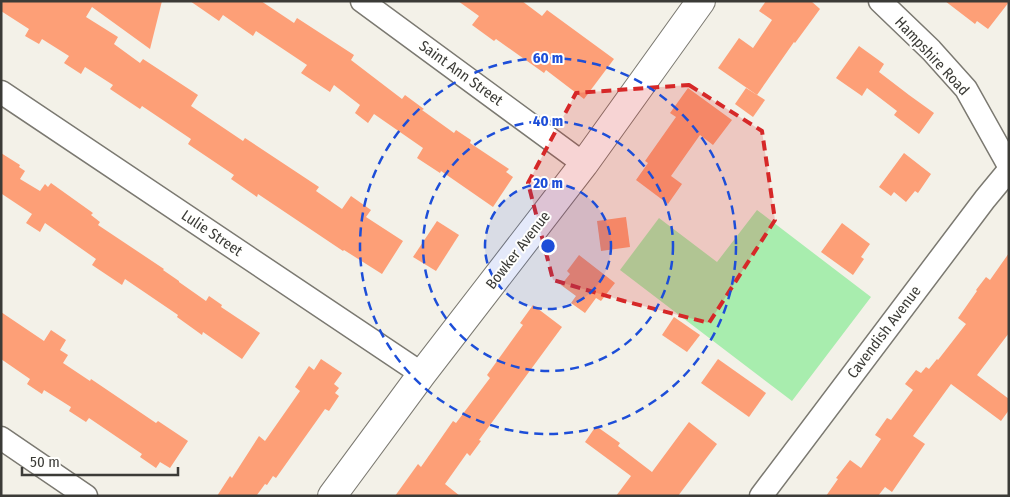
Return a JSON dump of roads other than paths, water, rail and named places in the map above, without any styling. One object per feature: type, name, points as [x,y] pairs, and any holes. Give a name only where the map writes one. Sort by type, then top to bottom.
[{"type":"street","name":"Saint Ann Street","points":[[362,1],[584,164]]},
{"type":"street","name":"Bowker Avenue","points":[[332,496],[422,374],[584,164],[701,1]]},
{"type":"street","name":"Hampshire Road","points":[[880,1],[931,50],[966,89],[1009,166]]},
{"type":"street","name":"Lulie Street","points":[[1,92],[422,374]]},
{"type":"street","name":"Cavendish Avenue","points":[[761,496],[985,198],[1009,170]]},
{"type":"street","points":[[1,438],[86,496]]}]
